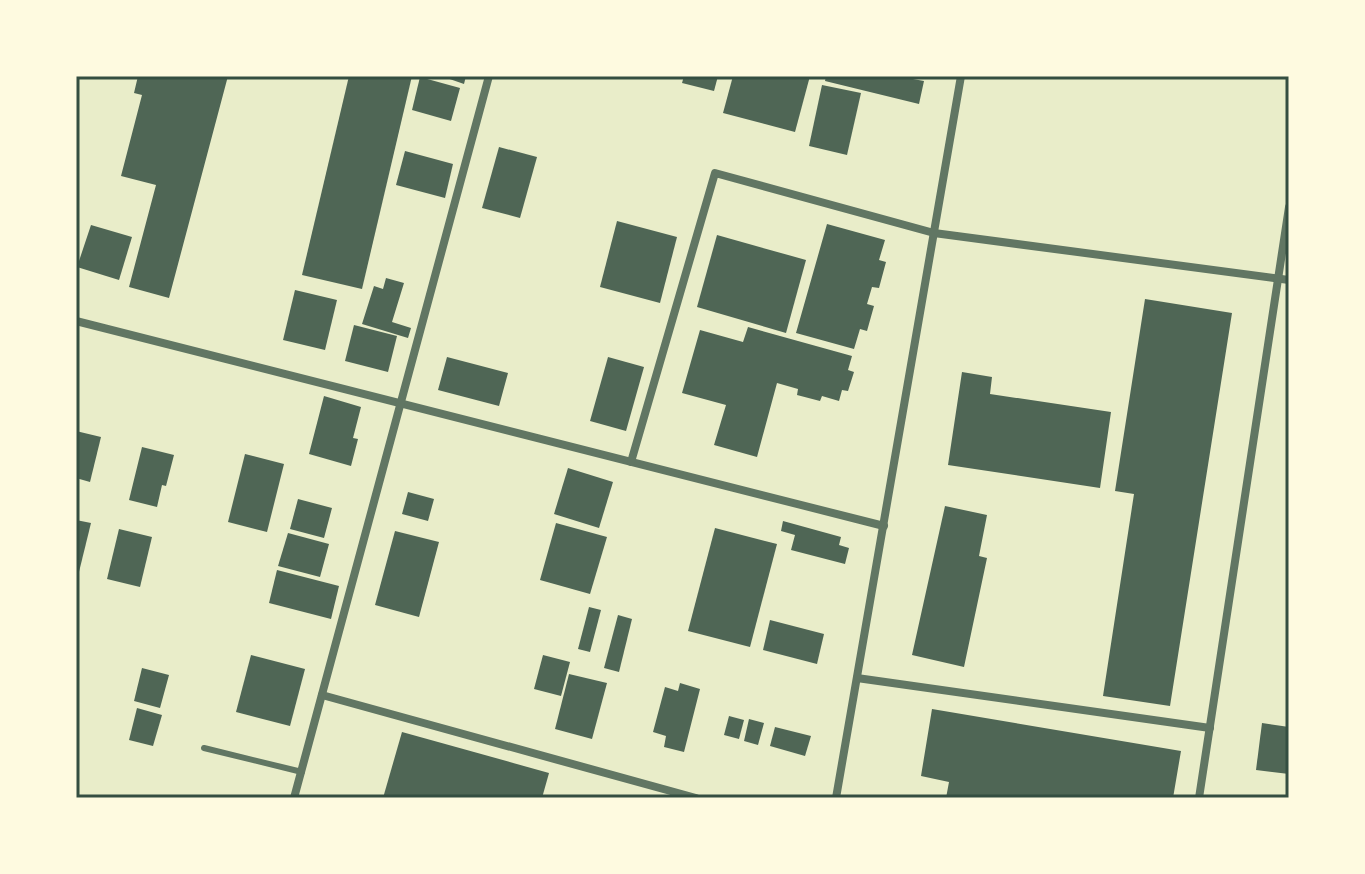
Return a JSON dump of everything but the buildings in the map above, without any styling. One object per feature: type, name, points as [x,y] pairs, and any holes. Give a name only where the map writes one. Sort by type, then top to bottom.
[{"type":"street","points":[[294,798],[489,76]]},
{"type":"street","points":[[836,798],[961,76]]},
{"type":"street","points":[[631,462],[715,173],[934,233],[1289,280]]},
{"type":"street","points":[[1199,798],[1289,207]]},
{"type":"street","points":[[76,321],[884,526]]},
{"type":"street","points":[[857,678],[1210,728]]},
{"type":"street","points":[[322,695],[696,798]]},
{"type":"lane","points":[[204,748],[302,772]]}]
